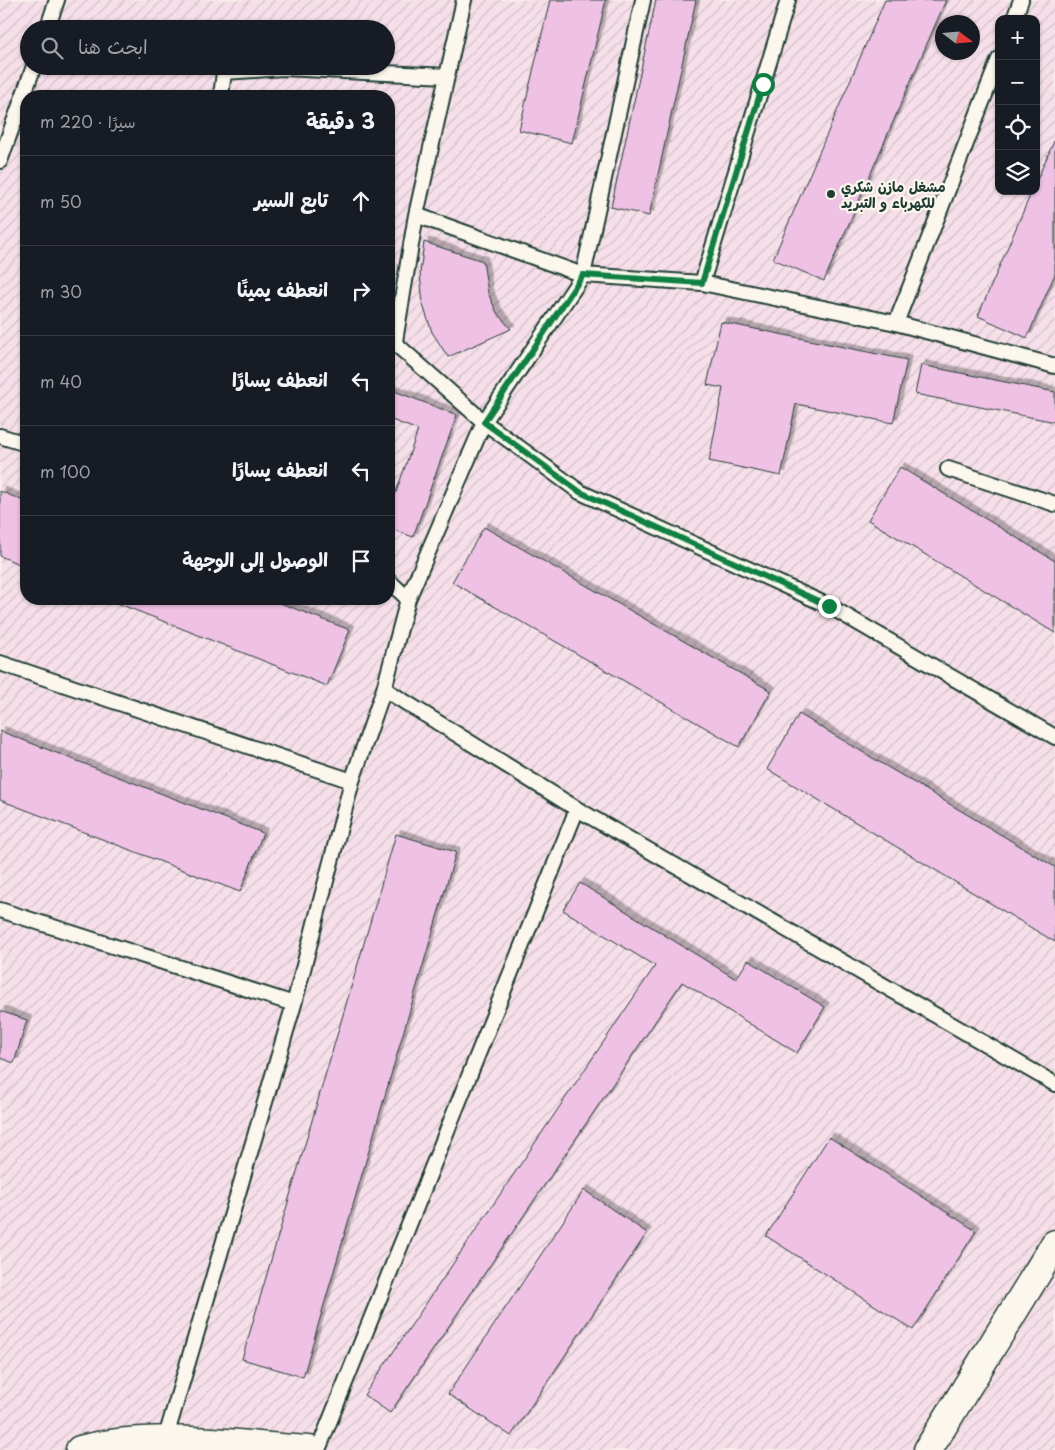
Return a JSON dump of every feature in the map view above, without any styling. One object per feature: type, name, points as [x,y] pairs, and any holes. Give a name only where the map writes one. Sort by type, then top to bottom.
[{"type":"street","points":[[928,1450],[1055,1244]]},
{"type":"street","points":[[80,1450],[127,1441],[165,1440],[309,1450]]},
{"type":"lane","points":[[50,20],[57,0]]},
{"type":"lane","points":[[395,324],[416,215],[464,0]]},
{"type":"lane","points":[[165,1440],[294,1004],[352,781],[384,689],[408,598],[484,422],[583,275],[643,0]]},
{"type":"lane","points":[[702,283],[788,0]]},
{"type":"lane","points":[[1015,15],[1021,0]]},
{"type":"lane","points":[[896,323],[998,60]]},
{"type":"lane","points":[[395,73],[447,76]]},
{"type":"lane","points":[[25,90],[31,75]]},
{"type":"lane","points":[[222,90],[224,75]]},
{"type":"lane","points":[[0,161],[20,105]]},
{"type":"lane","points":[[416,215],[583,275],[702,283],[896,323],[1055,366]]},
{"type":"lane","points":[[395,343],[484,422],[580,492],[829,606],[1055,737]]},
{"type":"lane","points":[[0,436],[20,442]]},
{"type":"lane","points":[[948,469],[1055,504]]},
{"type":"lane","points":[[395,586],[408,598]]},
{"type":"lane","points":[[0,663],[352,781]]},
{"type":"lane","points":[[384,689],[576,809],[1055,1084]]},
{"type":"lane","points":[[318,1450],[576,809]]},
{"type":"lane","points":[[0,910],[294,1004]]},
{"type":"shaded area","points":[[0,0],[1055,0],[1055,1450],[0,1450]]},
{"type":"building","points":[[550,0],[606,0],[572,143],[519,130]]},
{"type":"building","points":[[656,0],[696,0],[649,216],[611,207]]},
{"type":"building","name":"مشغل مازن شكري للكهرباء و التبريد","points":[[885,0],[946,0],[939,15],[935,15],[935,25],[824,281],[773,259]]},
{"type":"building","points":[[1055,139],[1055,274],[1027,338],[978,316],[1030,195],[1040,195],[1040,173]]},
{"type":"building","points":[[424,242],[483,261],[488,293],[497,313],[511,329],[448,357],[432,332],[423,305],[420,273]]},
{"type":"building","points":[[721,322],[907,360],[893,423],[796,404],[781,476],[709,461],[723,388],[707,385]]},
{"type":"building","points":[[921,365],[1055,392],[1055,422],[915,394]]},
{"type":"building","points":[[395,391],[457,415],[413,537],[395,530],[395,495],[418,430],[395,421]]},
{"type":"building","points":[[900,467],[1055,561],[1055,633],[868,520]]},
{"type":"building","points":[[0,491],[20,499],[20,564],[0,556]]},
{"type":"building","points":[[484,527],[771,691],[739,747],[452,582]]},
{"type":"building","points":[[122,605],[285,605],[350,630],[327,686]]},
{"type":"building","points":[[799,714],[1055,867],[1055,942],[767,769]]},
{"type":"building","points":[[0,731],[263,833],[240,892],[0,800]]},
{"type":"building","points":[[396,834],[456,852],[303,1377],[242,1359]]},
{"type":"building","points":[[580,883],[736,979],[748,960],[825,1007],[797,1053],[682,982],[390,1413],[364,1395],[655,966],[563,910]]},
{"type":"building","points":[[0,1011],[27,1020],[14,1063],[0,1058]]},
{"type":"building","points":[[829,1137],[976,1231],[913,1330],[766,1236]]},
{"type":"building","points":[[584,1190],[647,1233],[511,1436],[448,1394]]},
{"type":"place","name":"مشغل مازن شكري للكهرباء و التبريد","points":[[831,194]]},
{"type":"route","points":[[763,84],[702,283],[583,275],[484,422],[580,492],[829,606]]}]
